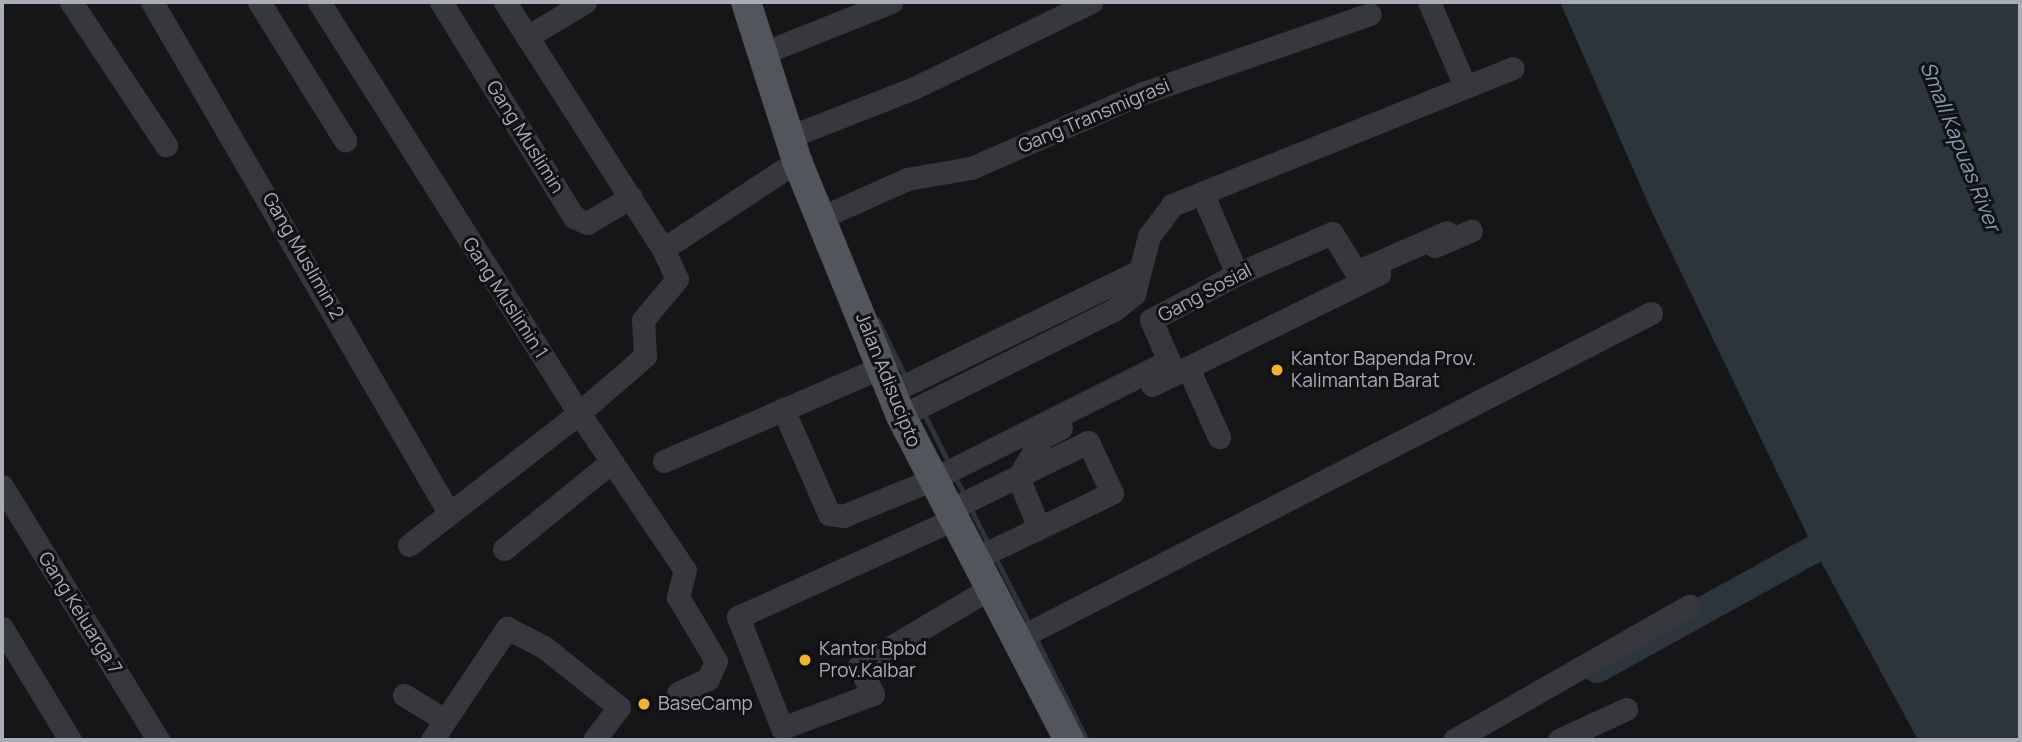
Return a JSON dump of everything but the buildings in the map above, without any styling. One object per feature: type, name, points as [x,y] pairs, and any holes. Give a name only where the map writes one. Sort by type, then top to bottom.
[{"type":"main road","name":"Jalan Adisucipto","points":[[746,2],[793,149],[891,392],[949,516],[1069,740]]},
{"type":"street","points":[[71,2],[166,145]]},
{"type":"street","name":"Gang Muslimin 2","points":[[152,2],[449,513]]},
{"type":"street","points":[[259,2],[345,140]]},
{"type":"street","name":"Gang Muslimin 1","points":[[319,2],[579,413],[685,570],[678,597],[716,662],[708,679],[678,694]]},
{"type":"street","name":"Gang Muslimin","points":[[441,2],[574,217],[587,223],[631,197]]},
{"type":"street","points":[[409,545],[579,413],[645,356],[643,320],[677,279],[663,249],[631,197],[505,2]]},
{"type":"street","points":[[527,37],[584,2]]},
{"type":"street","points":[[763,53],[891,2]]},
{"type":"street","points":[[663,249],[793,149],[1091,2]]},
{"type":"street","points":[[1429,2],[1465,86]]},
{"type":"street","name":"Gang Transmigrasi","points":[[820,218],[907,179],[980,165],[1143,93],[1370,14]]},
{"type":"street","points":[[664,461],[783,409],[891,392],[970,384],[1114,310],[1133,294],[1149,236],[1172,205],[1512,68]]},
{"type":"street","points":[[1207,204],[1237,274]]},
{"type":"street","points":[[1017,477],[1043,437],[1471,230]]},
{"type":"street","name":"Gang Sosial","points":[[931,480],[1169,361],[1151,320],[1237,274],[1332,233],[1356,272],[1447,232]]},
{"type":"street","points":[[891,392],[1139,271]]},
{"type":"street","points":[[1017,639],[1651,313]]},
{"type":"street","points":[[957,360],[970,384]]},
{"type":"street","points":[[1188,368],[1219,438]]},
{"type":"street","points":[[783,409],[833,517],[931,480]]},
{"type":"street","points":[[972,560],[1112,493],[1088,442],[1017,477],[949,516],[738,617],[781,734],[873,694],[859,666],[987,590]]},
{"type":"street","points":[[504,549],[611,462]]},
{"type":"street","points":[[1017,477],[1039,528]]},
{"type":"street","name":"Gang Keluarga 7","points":[[2,486],[158,740]]},
{"type":"street","points":[[1454,740],[1689,606]]},
{"type":"street","points":[[2,628],[70,740]]},
{"type":"street","points":[[432,740],[507,628],[544,647],[619,707],[594,740]]},
{"type":"street","points":[[404,695],[446,720]]},
{"type":"street","points":[[1559,740],[1626,709]]},
{"type":"water","name":"Small Kapuas River","points":[[1560,2],[2020,2],[2020,740],[1918,740],[1814,549],[1652,212]]},
{"type":"waterway","points":[[878,320],[905,375]]},
{"type":"waterway","points":[[925,415],[946,457]]},
{"type":"waterway","points":[[958,482],[964,493]]},
{"type":"waterway","points":[[971,509],[988,542]]},
{"type":"waterway","points":[[1597,669],[1814,549]]},
{"type":"waterway","points":[[996,558],[1027,619]]},
{"type":"waterway","points":[[1038,642],[1087,740]]},
{"type":"place","name":"Kantor Bapenda Prov. Kalimantan Barat","points":[[1277,370]]},
{"type":"place","name":"Kantor Bpbd Prov.Kalbar","points":[[805,660]]},
{"type":"place","name":"BaseCamp","points":[[644,704]]}]
